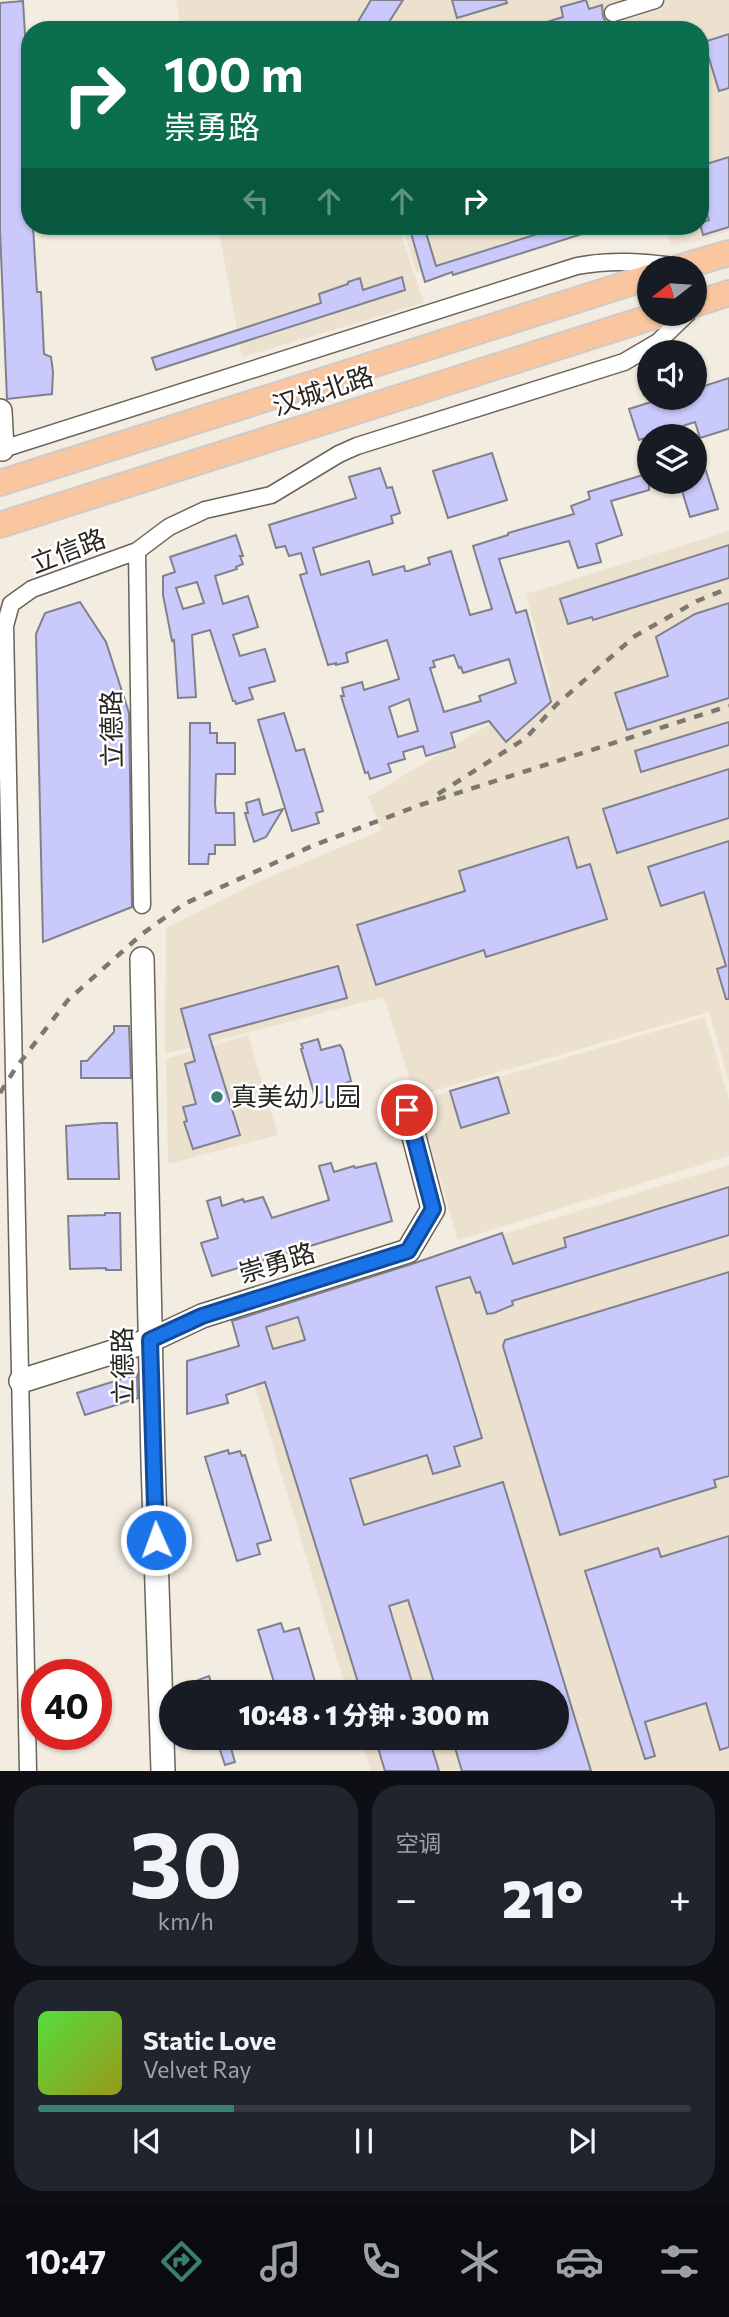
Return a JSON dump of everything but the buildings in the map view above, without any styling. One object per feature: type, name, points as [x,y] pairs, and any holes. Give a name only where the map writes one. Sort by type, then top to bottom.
[{"type":"main road","points":[[707,259],[729,253]]},
{"type":"main road","name":"汉城北路","points":[[0,483],[637,281]]},
{"type":"main road","points":[[707,301],[729,293]]},
{"type":"main road","name":"汉城北路","points":[[0,525],[637,322]]},
{"type":"street","points":[[613,13],[655,0]]},
{"type":"street","points":[[0,411],[1,450],[578,266],[602,261],[637,261]]},
{"type":"street","name":"立信路","points":[[28,1771],[5,626],[11,604],[32,589],[137,551],[169,527],[188,517],[222,505],[271,495],[357,446],[624,362],[658,342],[674,326]]},
{"type":"street","name":"立德路","points":[[137,551],[142,905]]},
{"type":"street","name":"立德路","points":[[142,959],[163,1771]]},
{"type":"street","name":"崇勇路","points":[[22,1381],[150,1340],[202,1316],[408,1251],[433,1209],[407,1110]]},
{"type":"shaded area","points":[[176,0],[729,0],[729,231],[693,242],[671,245],[668,235],[709,235],[709,21],[180,21]]},
{"type":"shaded area","points":[[220,235],[401,235],[424,303],[242,357]]},
{"type":"shaded area","points":[[405,235],[537,235],[417,273]]},
{"type":"shaded area","points":[[729,531],[729,1082],[709,1012],[415,1096],[384,997],[165,1054],[166,928],[260,881],[382,830],[368,797],[551,687],[526,594]]},
{"type":"shaded area","points":[[705,1017],[729,1100],[729,1156],[458,1240],[417,1101]]},
{"type":"shaded area","name":"真美幼儿园","points":[[248,1035],[278,1135],[168,1164],[166,1059]]},
{"type":"shaded area","points":[[729,1165],[729,1771],[371,1771],[365,1750],[569,1750],[569,1680],[343,1680],[233,1313],[426,1258]]},
{"type":"railway","points":[[438,794],[526,738],[556,705],[635,636],[697,601],[729,588]]},
{"type":"railway","points":[[0,1093],[68,1000],[142,934],[184,904],[312,846],[420,805],[729,706]]},
{"type":"place","name":"真美幼儿园","points":[[217,1097]]},
{"type":"route","points":[[156,1540],[150,1340],[202,1316],[408,1251],[433,1209],[407,1110]]}]
